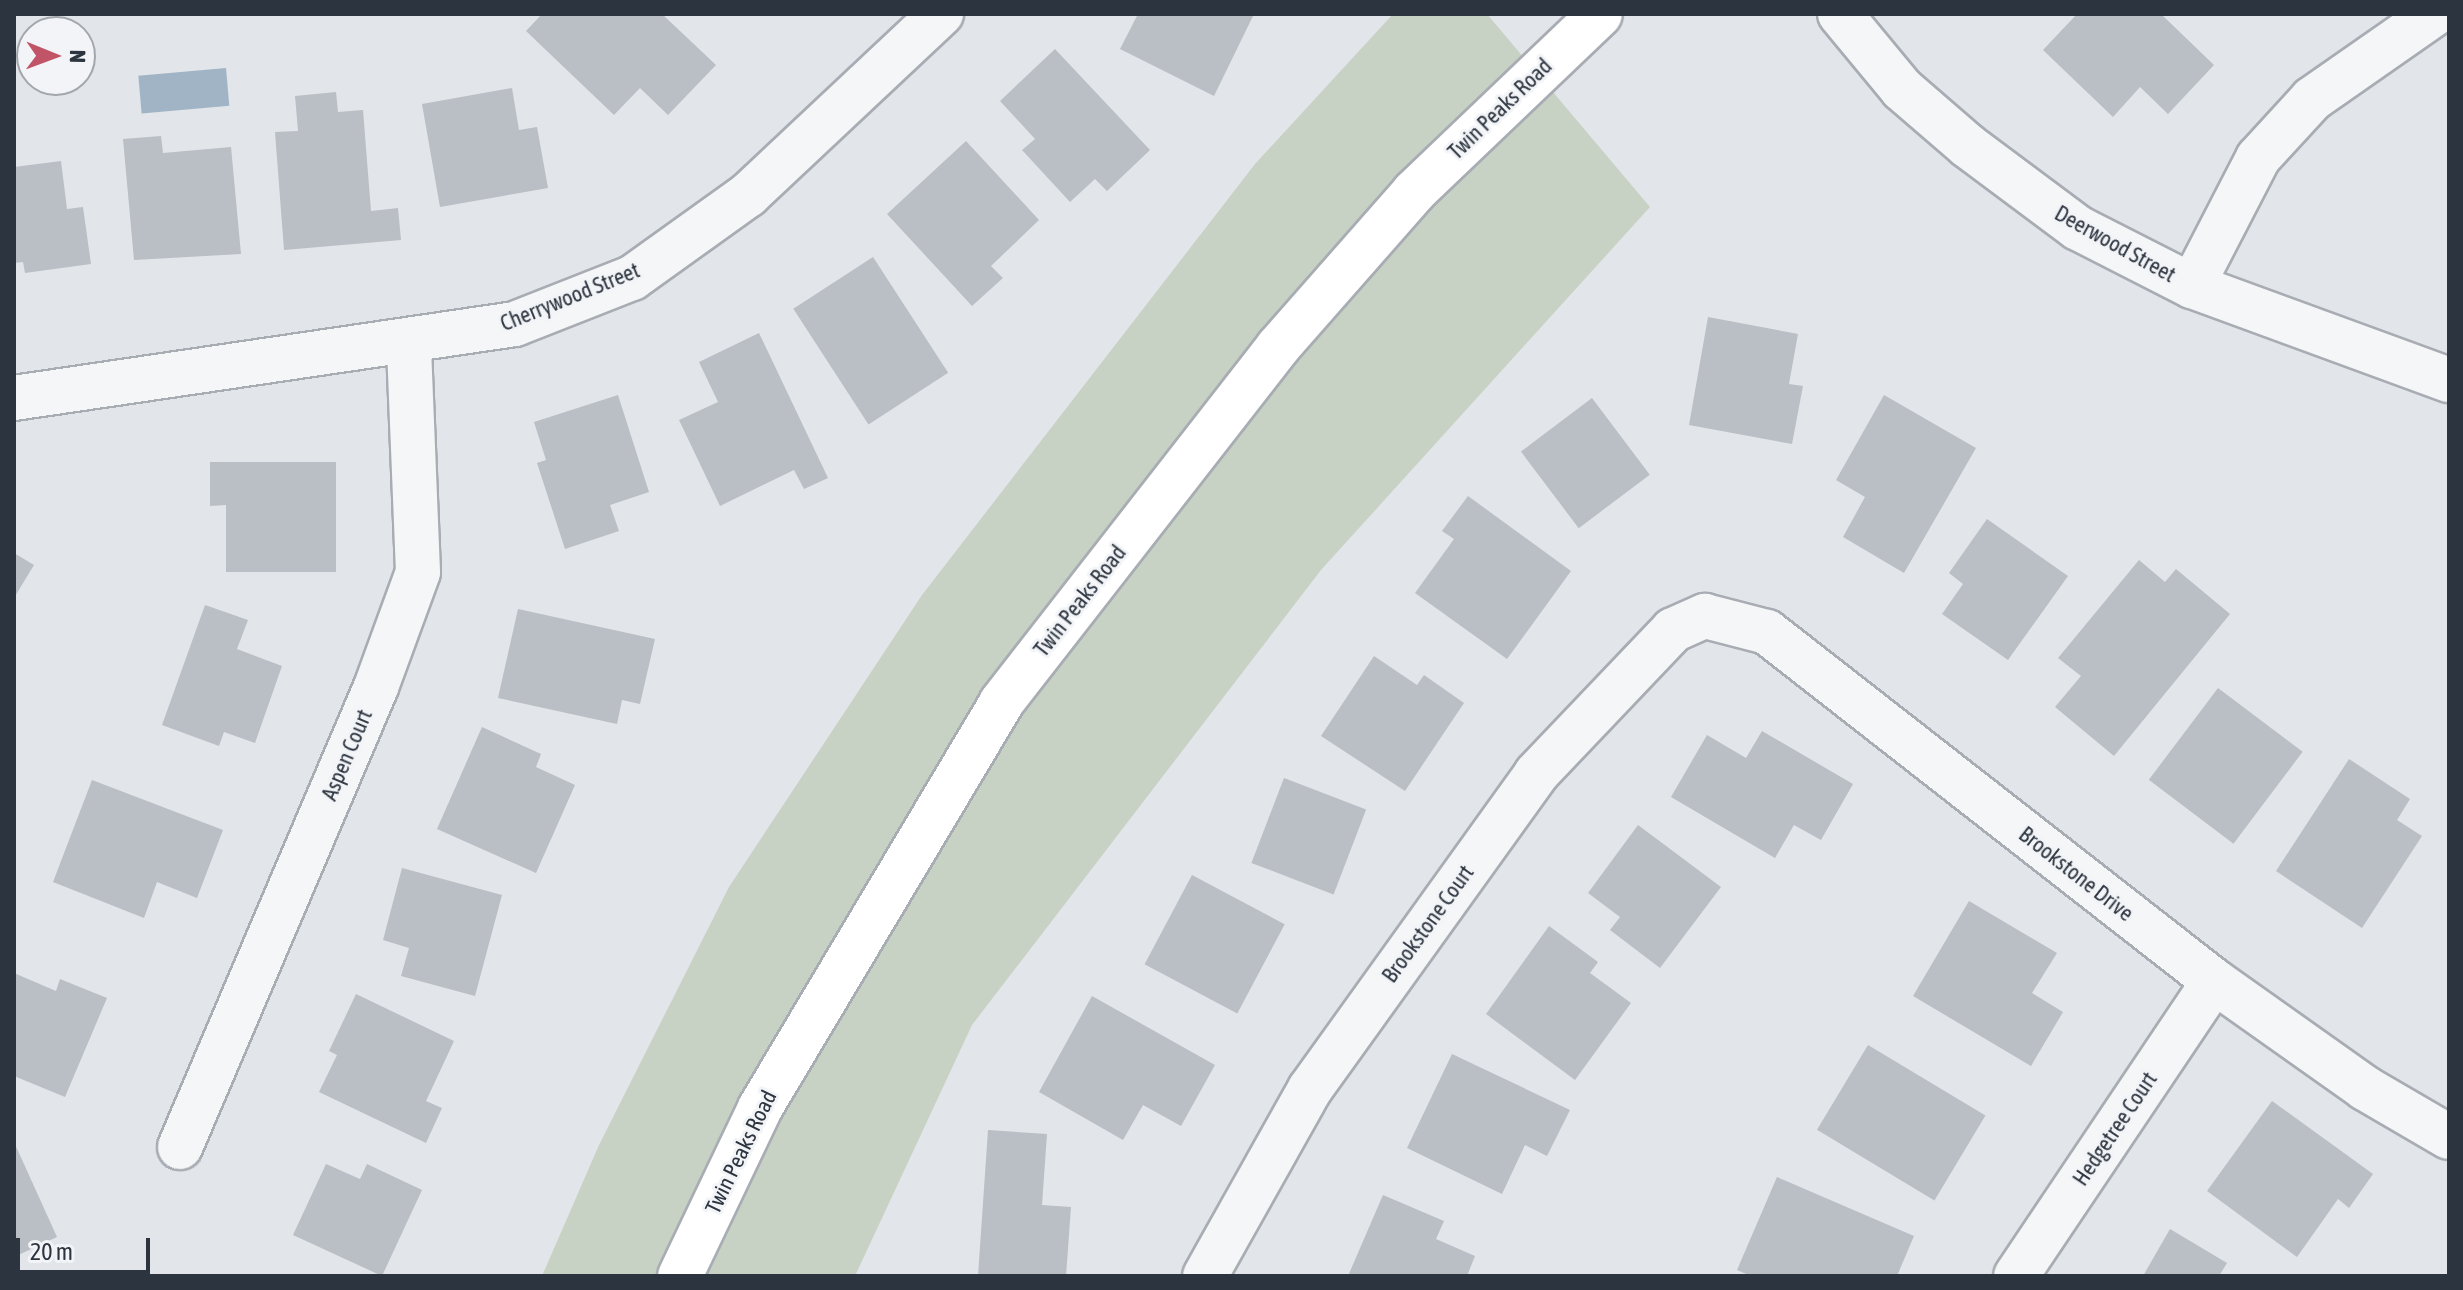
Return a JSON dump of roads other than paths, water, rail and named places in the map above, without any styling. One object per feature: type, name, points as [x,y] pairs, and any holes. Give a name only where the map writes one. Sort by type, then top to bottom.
[{"type":"main road","name":"Twin Peaks Road","points":[[680,1276],[760,1108],[1001,703],[1288,335],[1414,192],[1600,14]]},
{"type":"street","name":"Cherrywood Street","points":[[14,398],[409,343],[515,324],[632,278],[748,195],[941,14]]},
{"type":"street","name":"Deerwood Street","points":[[1840,14],[1902,89],[1968,146],[2078,228],[2192,286],[2449,380]]},
{"type":"street","points":[[2192,286],[2258,158],[2312,99],[2434,14]]},
{"type":"street","name":"Aspen Court","points":[[180,1147],[376,687],[418,572],[409,343]]},
{"type":"street","name":"Brookstone Drive","points":[[1705,616],[1767,632],[2214,981],[2365,1088],[2449,1137]]},
{"type":"street","name":"Brookstone Court","points":[[1205,1276],[1310,1089],[1536,774],[1673,630],[1705,616]]},
{"type":"street","name":"Hedgetree Court","points":[[2016,1276],[2214,981]]},
{"type":"water","points":[[226,68],[229,106],[142,114],[138,76]]}]
